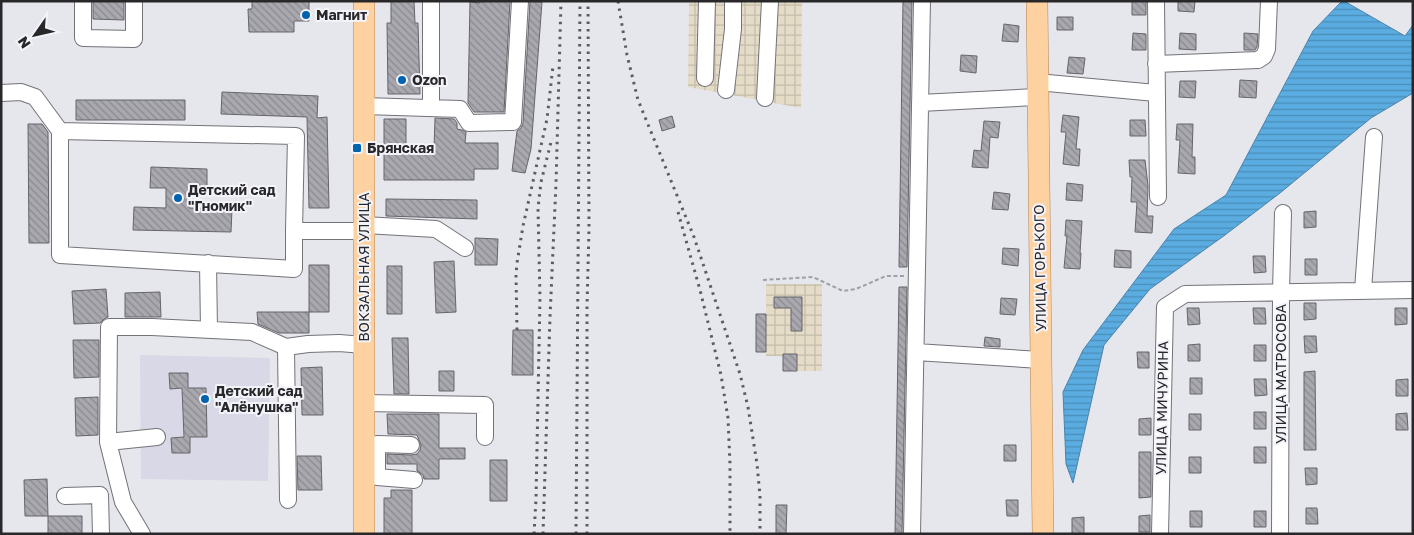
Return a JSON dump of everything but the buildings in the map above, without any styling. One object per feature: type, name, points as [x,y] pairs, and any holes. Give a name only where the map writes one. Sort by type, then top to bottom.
[{"type":"main road","name":"ВОКЗАЛЬНАЯ УЛИЦА","points":[[364,1],[364,403],[370,452],[364,534]]},
{"type":"main road","name":"УЛИЦА ГОРЬКОГО","points":[[1037,1],[1043,534]]},
{"type":"street","points":[[83,1],[83,38],[134,39],[134,1]]},
{"type":"street","points":[[431,1],[431,108]]},
{"type":"street","points":[[364,106],[460,109],[469,123],[513,122],[520,1]]},
{"type":"street","points":[[705,78],[707,1]]},
{"type":"street","points":[[726,90],[733,29],[733,1]]},
{"type":"street","points":[[765,98],[770,1]]},
{"type":"street","points":[[912,534],[922,1]]},
{"type":"street","points":[[1156,1],[1158,197]]},
{"type":"street","points":[[1156,64],[1258,60],[1264,56],[1267,49],[1269,1]]},
{"type":"street","points":[[920,103],[1037,90],[1156,93]]},
{"type":"street","points":[[1,93],[21,92],[35,97],[60,131],[60,255],[294,269],[296,136],[60,131]]},
{"type":"street","points":[[1363,290],[1374,137]]},
{"type":"street","name":"УЛИЦА МАТРОСОВА","points":[[1280,534],[1283,213]]},
{"type":"street","points":[[294,231],[364,228],[436,229],[465,248]]},
{"type":"street","points":[[208,263],[209,330]]},
{"type":"street","points":[[1281,292],[1413,290]]},
{"type":"street","name":"УЛИЦА МИЧУРИНА","points":[[1160,534],[1164,307],[1185,294],[1281,292]]},
{"type":"street","points":[[142,534],[123,502],[108,442],[109,327],[152,327],[252,332],[286,347],[339,343],[364,345]]},
{"type":"street","points":[[286,347],[288,500]]},
{"type":"street","points":[[916,352],[1041,360]]},
{"type":"street","points":[[364,403],[485,405],[485,437]]},
{"type":"street","points":[[108,442],[157,437]]},
{"type":"street","points":[[411,445],[377,444],[370,452],[377,477],[414,480]]},
{"type":"street","points":[[65,496],[100,495],[101,534]]},
{"type":"path","points":[[763,280],[813,277],[843,291],[856,289],[886,276],[917,275]]},
{"type":"shaded area","points":[[689,1],[802,1],[801,108],[688,87]]},
{"type":"shaded area","points":[[766,284],[822,284],[822,371],[783,371],[783,356],[766,356]]},
{"type":"shaded area","name":"Детский сад \"Алёнушка\"","points":[[140,355],[270,358],[268,481],[141,479]]},
{"type":"water","points":[[1342,1],[1405,36],[1413,25],[1413,93],[1371,118],[1280,193],[1150,289],[1104,345],[1073,483],[1066,464],[1063,392],[1083,350],[1174,229],[1226,195],[1313,31]]},
{"type":"railway","points":[[543,534],[561,1]]},
{"type":"railway","points":[[576,534],[580,1]]},
{"type":"railway","points":[[587,534],[588,1]]},
{"type":"railway","points":[[618,1],[627,55],[638,100],[694,237],[740,374],[748,407],[757,464],[760,496],[760,534]]},
{"type":"railway","points":[[517,330],[517,263],[523,226],[547,119],[553,66]]},
{"type":"railway","points":[[534,534],[540,298],[538,208],[541,182],[552,138]]},
{"type":"railway","points":[[678,212],[721,375],[728,418],[730,534]]},
{"type":"place","name":"Магнит","points":[[306,15]]},
{"type":"place","name":"Ozon","points":[[402,80]]},
{"type":"place","name":"Брянская","points":[[357,148]]},
{"type":"place","name":"Детский сад \"Гномик\"","points":[[178,198]]},
{"type":"place","name":"Детский сад \"Алёнушка\"","points":[[205,399]]}]
